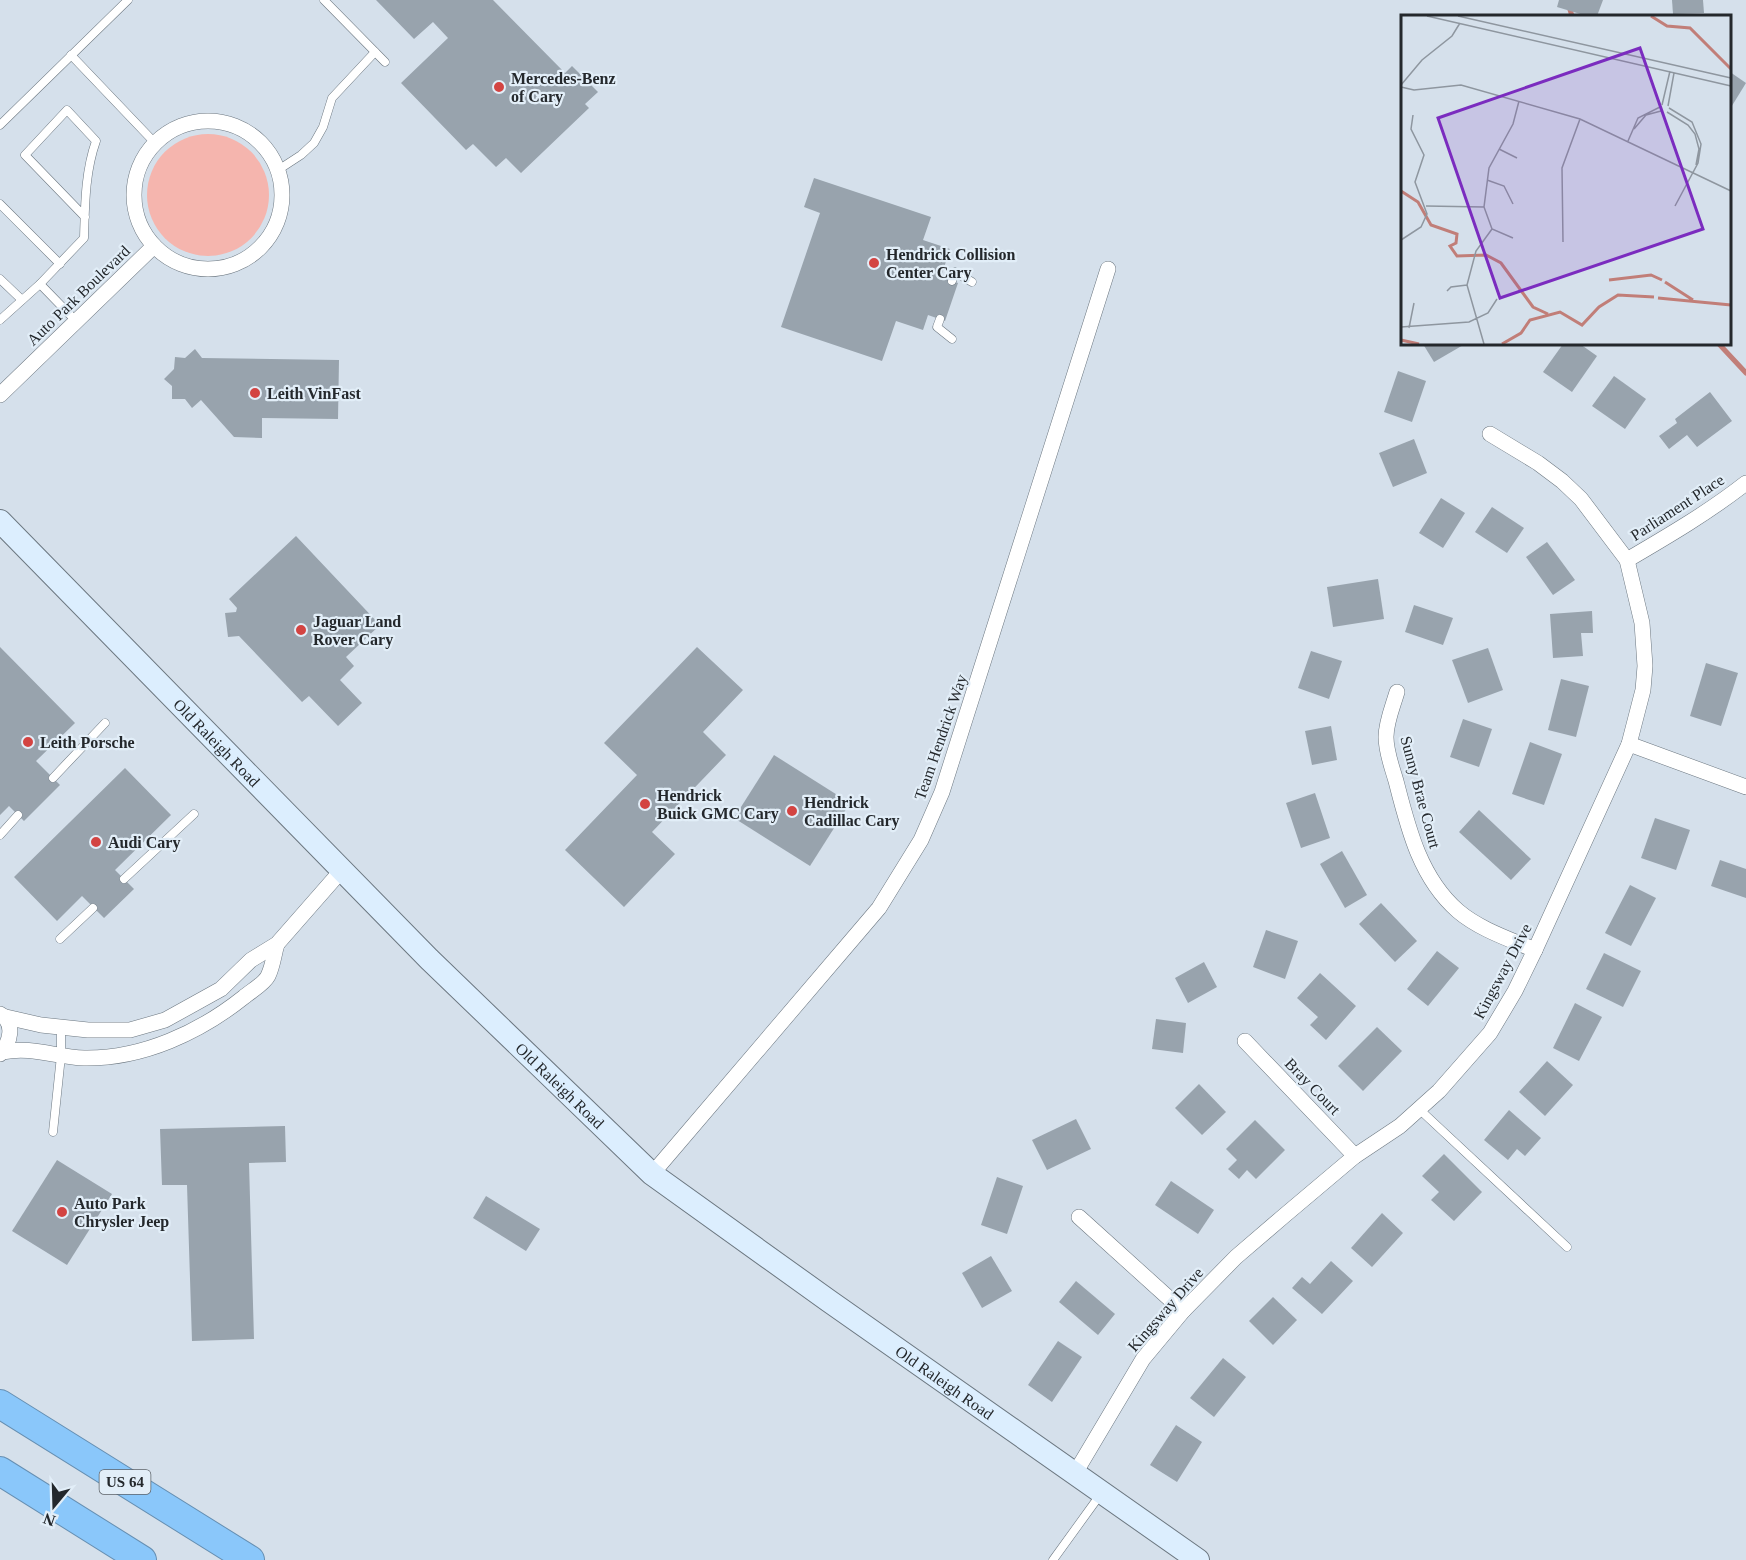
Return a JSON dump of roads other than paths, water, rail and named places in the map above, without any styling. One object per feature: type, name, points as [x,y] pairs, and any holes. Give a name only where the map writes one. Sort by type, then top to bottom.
[{"type":"highway","name":"US 64","points":[[0,1404],[250,1560]]},
{"type":"highway","points":[[0,1471],[142,1560]]},
{"type":"street","name":"Auto Park Boulevard","points":[[217,121],[239,127],[258,140],[272,157],[278,170],[283,199],[278,220],[268,239],[253,254],[234,264],[213,269],[192,267],[172,259],[154,246],[141,227],[134,206],[135,183],[141,161],[155,143],[173,129],[194,122],[217,121]]},
{"type":"street","name":"Auto Park Boulevard","points":[[0,395],[154,246]]},
{"type":"street","name":"Team Hendrick Way","points":[[652,1174],[879,908],[921,840],[942,792],[1108,269]]},
{"type":"street","name":"Kingsway Drive","points":[[1074,1474],[1143,1359],[1183,1311],[1236,1257],[1355,1156],[1400,1126],[1419,1109],[1460,1068],[1490,1033],[1515,991],[1535,950],[1629,744],[1643,690],[1645,666],[1642,623],[1626,560],[1581,499],[1562,481],[1538,463],[1490,434]]},
{"type":"street","name":"Parliament Place","points":[[1626,560],[1687,525],[1724,501],[1746,483]]},
{"type":"street","name":"Old Raleigh Road","points":[[0,521],[341,871],[652,1174],[1101,1494],[1198,1560]]},
{"type":"street","name":"Sunny Brae Court","points":[[1397,692],[1386,733],[1387,746],[1402,804],[1420,859],[1438,890],[1459,912],[1492,932],[1535,950]]},
{"type":"street","points":[[1629,744],[1746,787]]},
{"type":"street","points":[[3,1016],[61,1028],[130,1030],[165,1020],[221,989],[251,960],[276,944],[341,871]]},
{"type":"street","points":[[1,1053],[16,1049],[86,1058],[128,1053],[180,1037],[201,1027],[231,1007],[268,977],[276,944]]},
{"type":"street","points":[[1,1053],[8,1041],[10,1028],[3,1016]]},
{"type":"street","name":"Bray Court","points":[[1245,1041],[1355,1156]]},
{"type":"street","points":[[1079,1217],[1183,1311]]},
{"type":"lane","points":[[0,125],[128,0]]},
{"type":"lane","points":[[324,0],[385,62]]},
{"type":"lane","points":[[278,170],[301,155],[314,143],[332,98],[375,52]]},
{"type":"lane","points":[[71,55],[155,143]]},
{"type":"lane","points":[[0,320],[40,284],[84,238],[87,184],[91,156],[96,141],[67,110],[25,155],[85,217]]},
{"type":"lane","points":[[0,204],[60,264]]},
{"type":"lane","points":[[952,281],[955,272],[972,282]]},
{"type":"lane","points":[[0,279],[22,300]]},
{"type":"lane","points":[[40,284],[76,321]]},
{"type":"lane","points":[[940,319],[937,327],[952,339]]},
{"type":"lane","points":[[53,778],[105,723]]},
{"type":"lane","points":[[124,879],[194,814]]},
{"type":"lane","points":[[0,835],[18,815]]},
{"type":"lane","points":[[60,939],[93,908]]},
{"type":"lane","points":[[53,1131],[61,1056],[61,1028]]},
{"type":"lane","points":[[1419,1109],[1567,1247]]},
{"type":"lane","points":[[1053,1560],[1101,1494]]},
{"type":"waterway","points":[[1567,0],[1572,15]]},
{"type":"waterway","points":[[1720,345],[1746,373]]},
{"type":"place","name":"Mercedes-Benz of Cary","points":[[499,87]]},
{"type":"place","name":"Hendrick Collision Center Cary","points":[[874,263]]},
{"type":"place","name":"Leith VinFast","points":[[255,393]]},
{"type":"place","name":"Jaguar Land Rover Cary","points":[[301,630]]},
{"type":"place","name":"Leith Porsche","points":[[28,742]]},
{"type":"place","name":"Hendrick Buick GMC Cary","points":[[645,804]]},
{"type":"place","name":"Hendrick Cadillac Cary","points":[[792,811]]},
{"type":"place","name":"Audi Cary","points":[[96,842]]},
{"type":"place","name":"Auto Park Chrysler Jeep","points":[[62,1212]]}]
